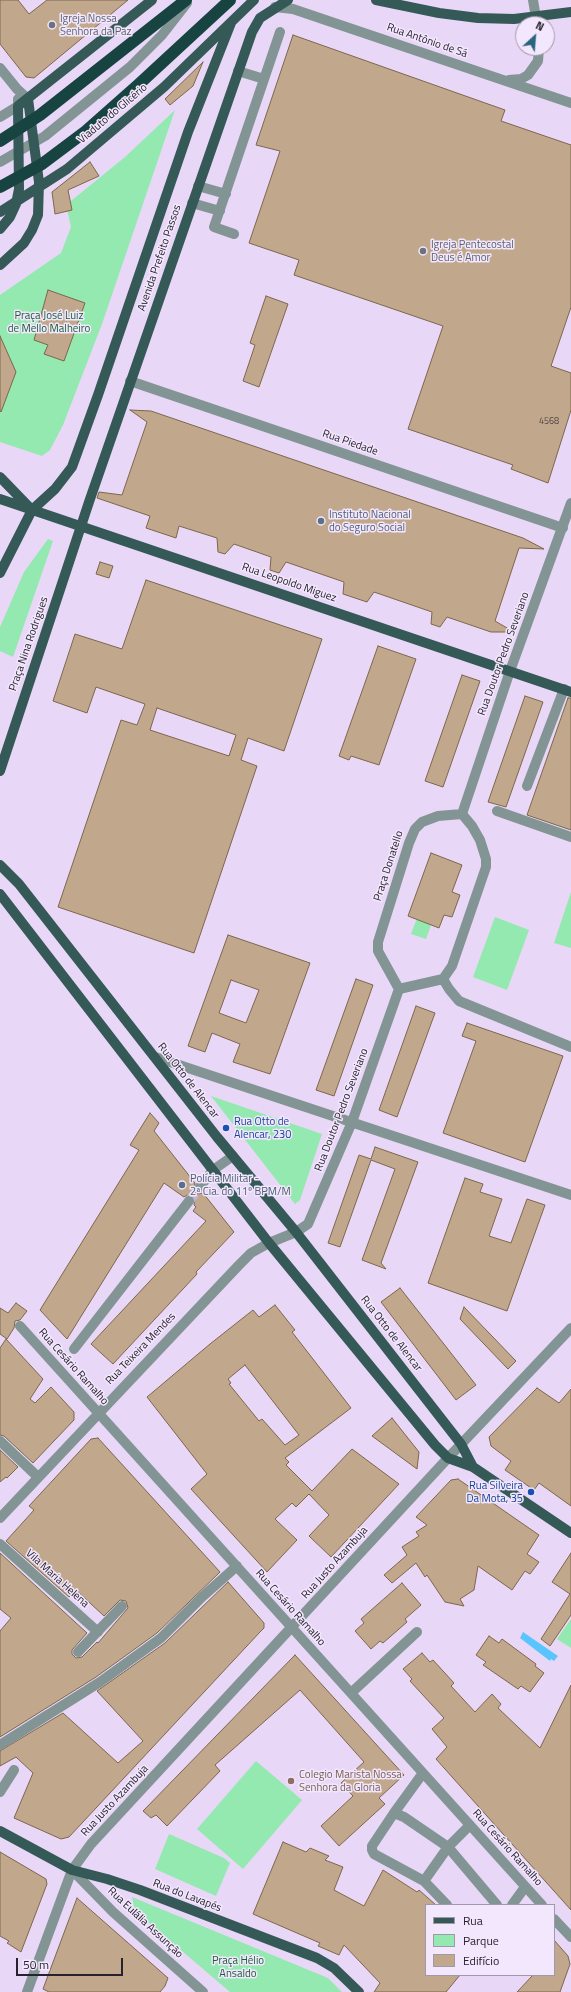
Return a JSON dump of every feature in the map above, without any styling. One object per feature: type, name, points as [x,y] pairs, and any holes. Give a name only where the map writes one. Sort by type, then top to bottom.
[{"type":"highway","points":[[0,141],[40,115],[186,0]]},
{"type":"highway","name":"Viaduto do Glicério","points":[[0,187],[42,164],[86,131],[230,0]]},
{"type":"main road","points":[[0,229],[10,217],[16,204],[19,189],[18,106],[152,0]]},
{"type":"main road","name":"Viaduto do Glicério","points":[[0,212],[68,169],[164,87],[254,0]]},
{"type":"main road","name":"Avenida Prefeito Passos","points":[[82,526],[130,381],[252,32],[260,18],[288,0]]},
{"type":"main road","points":[[378,0],[439,13],[478,18],[514,19],[571,12]]},
{"type":"main road","name":"Avenida Prefeito Passos","points":[[32,510],[55,489],[72,466],[186,139],[231,23]]},
{"type":"main road","points":[[0,264],[24,243],[36,223],[39,207],[39,182],[28,99]]},
{"type":"main road","points":[[0,477],[32,510],[0,574]]},
{"type":"main road","name":"Rua Leopoldo Miguez","points":[[0,499],[567,690]]},
{"type":"main road","name":"Praça Nina Rodrigues","points":[[0,771],[82,526]]},
{"type":"main road","name":"Rua Otto de Alencar","points":[[0,865],[19,884],[233,1156],[296,1232],[461,1444],[473,1467]]},
{"type":"main road","points":[[0,894],[269,1243],[448,1458],[473,1467],[571,1534]]},
{"type":"main road","name":"Rua do Lavapés","points":[[0,1831],[72,1870],[107,1879],[140,1890],[317,1958],[334,1968],[360,1992]]},
{"type":"street","points":[[0,162],[46,136],[130,67],[162,35],[189,0]]},
{"type":"street","points":[[533,0],[536,16]]},
{"type":"street","name":"Rua Antônio de Sá","points":[[275,7],[293,9],[571,103]]},
{"type":"street","points":[[234,234],[214,227],[280,32]]},
{"type":"street","points":[[505,80],[521,79],[528,75],[538,61],[538,56]]},
{"type":"street","points":[[0,68],[17,90],[28,99]]},
{"type":"street","points":[[238,71],[264,79]]},
{"type":"street","points":[[0,117],[18,106],[17,90]]},
{"type":"street","points":[[198,186],[226,194]]},
{"type":"street","points":[[192,203],[220,211]]},
{"type":"street","name":"Rua Piedade","points":[[130,381],[563,528]]},
{"type":"street","name":"Rua Doutor Pedro Severiano","points":[[462,814],[510,671],[571,503]]},
{"type":"street","points":[[527,786],[567,690]]},
{"type":"street","points":[[497,811],[571,837]]},
{"type":"street","points":[[399,989],[443,979],[452,966],[486,867],[486,859],[480,840],[472,826],[462,814]]},
{"type":"street","name":"Praça Donatello","points":[[399,989],[378,951],[378,942],[409,843],[415,829],[422,822],[438,816],[462,814]]},
{"type":"street","points":[[443,979],[459,1001],[571,1047]]},
{"type":"street","name":"Rua Doutor Pedro Severiano","points":[[296,1232],[303,1228],[311,1219],[352,1122],[399,989]]},
{"type":"street","points":[[155,1058],[571,1195]]},
{"type":"street","points":[[199,1188],[213,1170],[233,1156]]},
{"type":"street","points":[[74,1349],[189,1201]]},
{"type":"street","name":"Rua Teixeira Mendes","points":[[0,1518],[98,1412],[251,1253],[269,1243],[296,1232]]},
{"type":"street","name":"Rua Cesário Ramalho","points":[[20,1326],[541,1904]]},
{"type":"street","name":"Rua Justo Azambuja","points":[[27,1992],[72,1870],[96,1839],[461,1444],[571,1328]]},
{"type":"street","points":[[0,1441],[38,1477]]},
{"type":"street","name":"Vila Maria Helena","points":[[0,1544],[98,1632]]},
{"type":"street","points":[[0,1745],[100,1682],[155,1643],[202,1597],[237,1566]]},
{"type":"street","points":[[78,1652],[122,1606]]},
{"type":"street","points":[[350,1693],[417,1632]]},
{"type":"street","points":[[0,1792],[14,1770]]},
{"type":"street","points":[[423,1773],[394,1812],[372,1846],[372,1850],[374,1854],[424,1881],[445,1904]]},
{"type":"street","points":[[394,1812],[404,1817],[448,1847],[496,1904]]},
{"type":"street","points":[[424,1881],[448,1847],[470,1825]]},
{"type":"street","name":"Rua Eulália Assunção","points":[[72,1870],[113,1912],[203,1992]]},
{"type":"street","points":[[513,1904],[525,1887]]},
{"type":"street","points":[[555,1919],[571,1937]]},
{"type":"green space","name":"Praça José Luiz de Mello Malheiro","points":[[175,110],[102,324],[63,425],[50,450],[42,456],[0,442],[0,295],[61,253],[71,227],[66,205],[125,157]]},
{"type":"green space","points":[[48,539],[53,541],[13,657],[0,651],[0,627],[24,572]]},
{"type":"green space","points":[[437,865],[451,870],[426,939],[411,934]]},
{"type":"green space","points":[[571,892],[571,948],[554,943]]},
{"type":"green space","points":[[495,917],[529,930],[507,990],[473,977]]},
{"type":"green space","points":[[211,1096],[322,1134],[300,1200],[295,1204]]},
{"type":"green space","points":[[571,1619],[571,1648],[557,1639]]},
{"type":"green space","points":[[256,1761],[302,1800],[243,1869],[197,1829]]},
{"type":"green space","points":[[169,1834],[224,1858],[230,1863],[216,1896],[155,1869]]},
{"type":"green space","name":"Praça Hélio Ansaldo","points":[[132,1897],[328,1978],[342,1992],[230,1992],[135,1911]]},
{"type":"water","points":[[523,1632],[558,1656],[554,1661],[551,1659],[550,1661],[520,1638]]},
{"type":"building","name":"Igreja Nossa Senhora da Paz","points":[[0,0],[18,0],[29,14],[47,0],[128,0],[34,78],[26,77],[0,44]]},
{"type":"building","name":"Igreja Pentecostal Deus é Amor","points":[[293,35],[505,110],[501,121],[571,145],[571,307],[551,366],[571,373],[571,410],[548,483],[511,469],[513,465],[408,429],[443,326],[294,275],[299,260],[249,243],[280,151],[256,145]]},
{"type":"building","points":[[203,62],[193,86],[170,105],[165,99]]},
{"type":"building","points":[[90,162],[99,176],[68,190],[72,210],[55,214],[52,192]]},
{"type":"building","points":[[48,290],[85,303],[64,361],[44,354],[48,345],[34,340]]},
{"type":"building","points":[[266,296],[288,304],[259,387],[243,381],[255,345],[250,343]]},
{"type":"building","points":[[0,336],[16,372],[1,412],[0,411]]},
{"type":"building","points":[[130,410],[151,411],[523,538],[544,549],[519,548],[495,621],[514,632],[491,632],[447,617],[440,627],[431,624],[432,612],[374,592],[367,602],[343,594],[344,582],[286,562],[279,573],[270,570],[271,557],[234,544],[225,554],[218,552],[217,538],[179,526],[176,538],[146,528],[150,516],[97,498],[99,492],[122,495],[147,422]]},
{"type":"building","points":[[100,562],[113,566],[109,578],[96,574]]},
{"type":"building","points":[[146,580],[322,639],[284,751],[248,738],[241,760],[257,766],[194,953],[58,907],[121,720],[137,725],[145,704],[96,687],[87,713],[53,701],[75,634],[122,649]],"holes":[[[157,708],[236,735],[229,756],[150,730]]]},
{"type":"building","points":[[378,646],[416,659],[379,765],[351,756],[349,760],[339,756]]},
{"type":"building","points":[[462,675],[480,681],[443,787],[425,781]]},
{"type":"building","points":[[525,696],[543,702],[506,807],[488,802]]},
{"type":"building","points":[[568,698],[571,698],[571,830],[527,815]]},
{"type":"building","points":[[431,853],[462,865],[452,892],[460,895],[452,917],[444,915],[439,928],[408,916]]},
{"type":"building","points":[[228,935],[310,963],[270,1074],[233,1062],[240,1044],[212,1033],[205,1052],[188,1046]],"holes":[[[231,980],[259,990],[246,1023],[219,1013]]]},
{"type":"building","points":[[356,979],[373,985],[334,1096],[316,1090]]},
{"type":"building","points":[[416,1006],[435,1013],[397,1117],[379,1110]]},
{"type":"building","points":[[467,1023],[563,1056],[525,1162],[443,1133],[476,1041],[462,1036]]},
{"type":"building","points":[[150,1113],[159,1123],[154,1131],[195,1183],[193,1191],[198,1194],[203,1193],[234,1232],[113,1364],[91,1344],[206,1221],[193,1211],[196,1207],[194,1205],[195,1199],[193,1196],[187,1195],[184,1197],[164,1183],[67,1339],[40,1310],[139,1150],[130,1145]]},
{"type":"building","points":[[375,1147],[418,1162],[381,1263],[386,1269],[362,1260],[395,1169],[371,1160],[340,1247],[328,1243],[359,1155],[371,1159]]},
{"type":"building","points":[[465,1178],[483,1184],[480,1192],[502,1199],[489,1236],[511,1243],[527,1199],[545,1205],[507,1311],[428,1283]]},
{"type":"building","points":[[400,1288],[476,1385],[456,1400],[381,1302]]},
{"type":"building","points":[[16,1303],[27,1311],[20,1320],[15,1321],[14,1328],[7,1339],[0,1334],[0,1308],[8,1313]]},
{"type":"building","points":[[275,1305],[295,1330],[292,1332],[351,1408],[285,1458],[289,1462],[286,1465],[312,1491],[352,1449],[399,1484],[331,1557],[309,1536],[329,1515],[309,1494],[296,1507],[292,1503],[275,1519],[297,1540],[267,1572],[191,1489],[207,1474],[147,1397],[253,1310],[259,1317]],"holes":[[[245,1365],[299,1435],[285,1445],[262,1419],[259,1421],[229,1384],[231,1383],[228,1379]]]},
{"type":"building","points":[[464,1307],[516,1361],[508,1369],[460,1319]]},
{"type":"building","points":[[6,1339],[43,1379],[30,1399],[35,1403],[51,1387],[74,1412],[74,1420],[33,1463],[4,1436],[0,1435],[0,1348]]},
{"type":"building","points":[[537,1388],[559,1403],[571,1389],[571,1506],[539,1483],[534,1490],[505,1470],[511,1461],[491,1446],[489,1437]]},
{"type":"building","points":[[392,1418],[419,1452],[417,1469],[372,1436]]},
{"type":"building","points":[[98,1438],[220,1572],[157,1633],[96,1677],[0,1737],[0,1631],[11,1618],[0,1609],[0,1553],[87,1633],[72,1650],[72,1654],[76,1658],[82,1657],[97,1642],[98,1643],[128,1608],[126,1601],[120,1600],[104,1616],[76,1590],[69,1597],[6,1541],[34,1510],[29,1506],[91,1439]]},
{"type":"building","points":[[0,1450],[18,1467],[7,1478],[6,1477],[0,1482]]},
{"type":"building","points":[[458,1479],[539,1535],[527,1554],[539,1562],[530,1574],[525,1571],[512,1590],[478,1566],[474,1590],[460,1599],[464,1606],[445,1602],[427,1575],[425,1577],[416,1563],[392,1583],[384,1575],[407,1555],[402,1547],[419,1536],[416,1532],[427,1525],[416,1517],[451,1480]]},
{"type":"building","points":[[571,1553],[571,1615],[550,1646],[541,1639],[570,1594],[552,1582]]},
{"type":"building","points":[[228,1582],[264,1623],[264,1628],[69,1837],[61,1839],[14,1818],[33,1773],[16,1757],[0,1766],[0,1751],[63,1713],[118,1763],[143,1741],[97,1691],[165,1643]]},
{"type":"building","points":[[402,1583],[421,1605],[405,1619],[407,1622],[383,1643],[380,1641],[371,1649],[355,1631],[364,1623],[361,1619]]},
{"type":"building","points":[[489,1636],[499,1643],[502,1639],[536,1664],[535,1666],[544,1673],[530,1692],[521,1686],[518,1689],[483,1665],[486,1662],[476,1655]]},
{"type":"building","points":[[422,1653],[430,1662],[433,1660],[454,1683],[451,1686],[475,1712],[492,1694],[501,1704],[498,1708],[540,1748],[571,1685],[571,1910],[436,1759],[447,1747],[432,1729],[444,1718],[410,1681],[412,1679],[403,1669]]},
{"type":"building","points":[[295,1655],[404,1775],[379,1798],[385,1804],[339,1846],[321,1826],[353,1796],[341,1783],[364,1762],[300,1690],[215,1765],[220,1771],[167,1826],[156,1815],[151,1818],[143,1811]]},
{"type":"building","points":[[283,1842],[306,1852],[310,1848],[329,1856],[325,1860],[343,1867],[334,1890],[364,1906],[383,1870],[417,1892],[419,1890],[435,1904],[425,1904],[425,1976],[459,1976],[446,1992],[374,1992],[380,1983],[344,1945],[339,1955],[318,1946],[320,1943],[253,1914]]},
{"type":"building","points":[[0,1852],[46,1879],[47,1884],[21,1952],[7,1943],[9,1941],[0,1936]]},
{"type":"building","points":[[77,1898],[168,1978],[165,1986],[160,1992],[49,1992],[43,1989]]},
{"type":"building","points":[[555,1941],[568,1956],[570,1964],[560,1992],[517,1992],[532,1976],[555,1976]]},
{"type":"tunnel","points":[[189,1201],[199,1188]]},
{"type":"place","name":"Igreja Nossa Senhora da Paz","points":[[52,25]]},
{"type":"place","name":"Igreja Pentecostal Deus é Amor","points":[[423,251]]},
{"type":"place","name":"Instituto Nacional do Seguro Social","points":[[321,521]]},
{"type":"place","name":"Rua Otto de Alencar, 230","points":[[226,1128]]},
{"type":"place","name":"Polícia Militar - 2ª Cia. do 11º BPM/M","points":[[182,1185]]},
{"type":"place","name":"Rua Silveira Da Mota, 35","points":[[531,1492]]},
{"type":"place","name":"Colegio Marista Nossa Senhora da Gloria","points":[[291,1781]]}]
